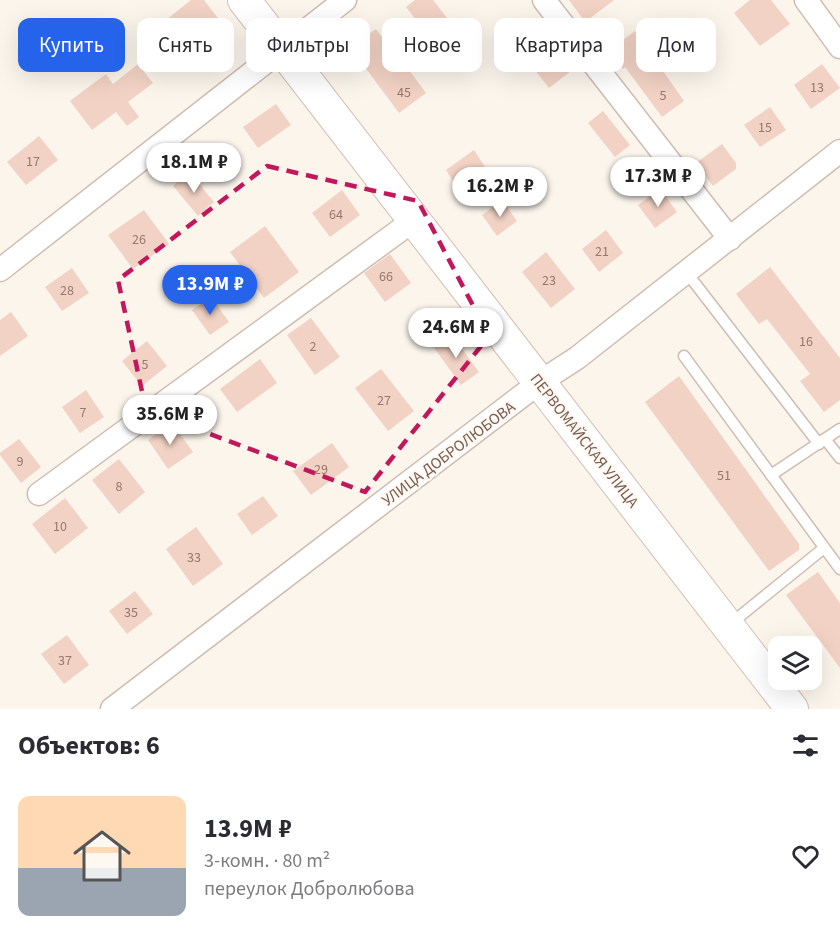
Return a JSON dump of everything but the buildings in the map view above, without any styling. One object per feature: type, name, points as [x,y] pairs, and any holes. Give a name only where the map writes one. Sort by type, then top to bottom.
[{"type":"main road","name":"ПЕРВОМАЙСКАЯ УЛИЦА","points":[[244,0],[258,18]]},
{"type":"main road","name":"ПЕРВОМАЙСКАЯ УЛИЦА","points":[[300,72],[792,709]]},
{"type":"street","points":[[323,18],[345,0]]},
{"type":"street","points":[[544,0],[730,239]]},
{"type":"street","points":[[806,0],[840,47]]},
{"type":"street","points":[[0,270],[255,72]]},
{"type":"street","name":"УЛИЦА ДОБРОЛЮБОВА","points":[[112,709],[540,382],[577,358],[840,151]]},
{"type":"street","points":[[39,494],[414,220]]},
{"type":"lane","points":[[687,273],[822,441],[840,458]]},
{"type":"lane","points":[[684,356],[840,569]]},
{"type":"lane","points":[[771,475],[840,429]]},
{"type":"lane","points":[[728,625],[824,548]]},
{"type":"highlighted area","points":[[267,166],[418,201],[489,336],[365,492],[146,410],[118,280]]}]
